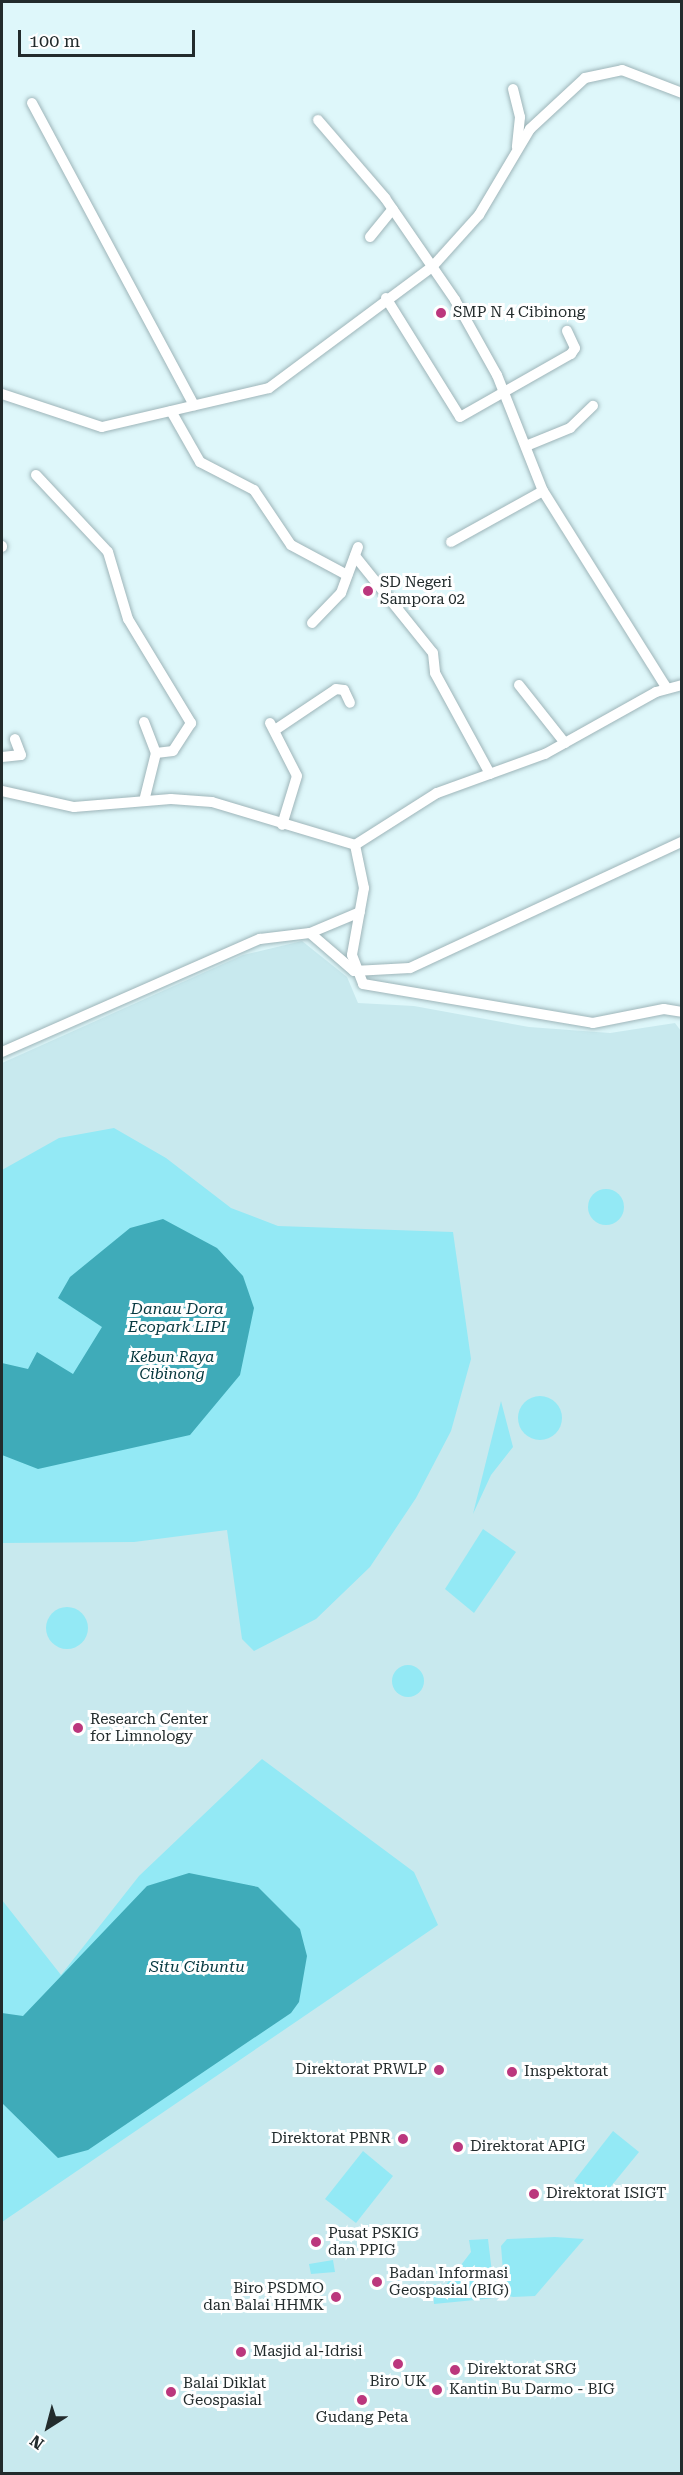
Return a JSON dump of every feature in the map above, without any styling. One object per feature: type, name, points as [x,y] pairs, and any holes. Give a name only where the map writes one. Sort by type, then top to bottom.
[{"type":"street","points":[[2,394],[102,428],[269,388],[386,298],[433,266],[479,215],[517,148],[549,109],[596,71],[622,70],[681,93]]},
{"type":"street","points":[[513,89],[520,117],[517,148]]},
{"type":"street","points":[[32,103],[194,405]]},
{"type":"street","points":[[318,120],[393,209],[433,266],[506,395],[543,491],[666,687]]},
{"type":"street","points":[[370,237],[393,209]]},
{"type":"street","points":[[386,298],[457,414],[464,417],[506,395],[573,351],[567,331]]},
{"type":"street","points":[[526,446],[570,428],[593,406]]},
{"type":"street","points":[[171,411],[200,462],[254,490],[291,545],[348,575]]},
{"type":"street","points":[[36,475],[108,552],[128,619],[191,723],[173,752],[156,753]]},
{"type":"street","points":[[451,542],[543,491]]},
{"type":"street","points":[[312,623],[337,599],[356,552],[433,653],[435,673],[490,774]]},
{"type":"street","points":[[519,685],[565,743]]},
{"type":"street","points":[[2,791],[74,807],[144,801],[212,802],[282,825],[355,845],[437,794],[565,743],[666,687],[681,685]]},
{"type":"street","points":[[282,825],[297,776],[273,726],[336,689],[344,690],[350,703]]},
{"type":"street","points":[[144,722],[156,753],[144,801]]},
{"type":"street","points":[[2,757],[21,755],[15,739]]},
{"type":"street","points":[[354,971],[410,968],[449,955],[681,842]]},
{"type":"street","points":[[354,971],[364,888],[355,845]]},
{"type":"street","points":[[2,1052],[260,939],[310,933],[360,912]]},
{"type":"street","points":[[310,933],[354,971],[363,984],[593,1023],[664,1009],[681,1012]]},
{"type":"shaded area","points":[[302,941],[347,977],[358,1003],[414,1006],[529,1027],[610,1033],[675,1023],[681,1031],[681,2473],[2,2473],[2,1063],[243,955]]},
{"type":"green space","name":"Kebun Raya Cibinong","points":[[114,1128],[166,1158],[231,1208],[278,1226],[453,1232],[471,1359],[451,1431],[416,1498],[370,1567],[316,1619],[254,1651],[242,1639],[227,1530],[134,1542],[2,1543],[2,1170],[59,1138]]},
{"type":"green space","points":[[606,1189],[619,1194],[624,1207],[619,1220],[606,1225],[593,1220],[588,1207],[593,1194]]},
{"type":"green space","points":[[540,1396],[555,1403],[562,1418],[555,1433],[540,1440],[525,1433],[518,1418],[525,1403]]},
{"type":"green space","points":[[501,1401],[513,1447],[491,1475],[473,1514]]},
{"type":"green space","points":[[483,1529],[516,1552],[474,1613],[445,1589]]},
{"type":"green space","points":[[67,1607],[75,1608],[82,1613],[87,1620],[87,1636],[82,1643],[75,1648],[67,1649],[59,1648],[52,1643],[47,1636],[46,1628],[47,1620],[52,1613],[59,1608]]},
{"type":"green space","points":[[408,1665],[419,1670],[424,1681],[419,1692],[408,1697],[397,1692],[392,1681],[397,1670]]},
{"type":"green space","points":[[262,1759],[414,1872],[438,1925],[2,2222],[2,1900],[61,1975],[139,1876]]},
{"type":"green space","points":[[613,2131],[639,2152],[599,2201],[574,2181]]},
{"type":"green space","points":[[363,2151],[393,2176],[356,2223],[325,2199]]},
{"type":"green space","points":[[555,2237],[584,2239],[535,2296],[513,2297],[505,2295],[501,2246],[507,2239]]},
{"type":"green space","points":[[488,2239],[495,2298],[434,2304],[433,2284],[445,2286],[471,2252],[469,2240]]},
{"type":"green space","points":[[333,2260],[335,2272],[311,2274],[309,2264]]},
{"type":"water","name":"Danau Dora Ecopark LIPI","points":[[163,1219],[217,1248],[243,1276],[254,1308],[240,1375],[190,1435],[38,1469],[2,1455],[2,1363],[28,1369],[37,1352],[73,1374],[102,1327],[58,1298],[70,1277],[130,1228]]},
{"type":"water","name":"Situ Cibuntu","points":[[189,1873],[258,1887],[300,1929],[307,1956],[299,2002],[291,2013],[88,2150],[58,2158],[2,2103],[2,2013],[23,2016],[147,1886]]},
{"type":"place","name":"SMP N 4 Cibinong","points":[[441,313]]},
{"type":"place","name":"SD Negeri Sampora 02","points":[[368,591]]},
{"type":"place","name":"Research Center for Limnology","points":[[78,1728]]},
{"type":"place","name":"Direktorat PRWLP","points":[[439,2070]]},
{"type":"place","name":"Inspektorat","points":[[512,2072]]},
{"type":"place","name":"Direktorat PBNR","points":[[403,2139]]},
{"type":"place","name":"Direktorat APIG","points":[[458,2147]]},
{"type":"place","name":"Direktorat ISIGT","points":[[534,2194]]},
{"type":"place","name":"Pusat PSKIG dan PPIG","points":[[316,2242]]},
{"type":"place","name":"Badan Informasi Geospasial (BIG)","points":[[377,2282]]},
{"type":"place","name":"Biro PSDMO dan Balai HHMK","points":[[336,2297]]},
{"type":"place","name":"Masjid al-Idrisi","points":[[241,2352]]},
{"type":"place","name":"Biro UK","points":[[398,2364]]},
{"type":"place","name":"Direktorat SRG","points":[[455,2370]]},
{"type":"place","name":"Kantin Bu Darmo - BIG","points":[[437,2390]]},
{"type":"place","name":"Balai Diklat Geospasial","points":[[171,2392]]},
{"type":"place","name":"Gudang Peta","points":[[362,2400]]}]
